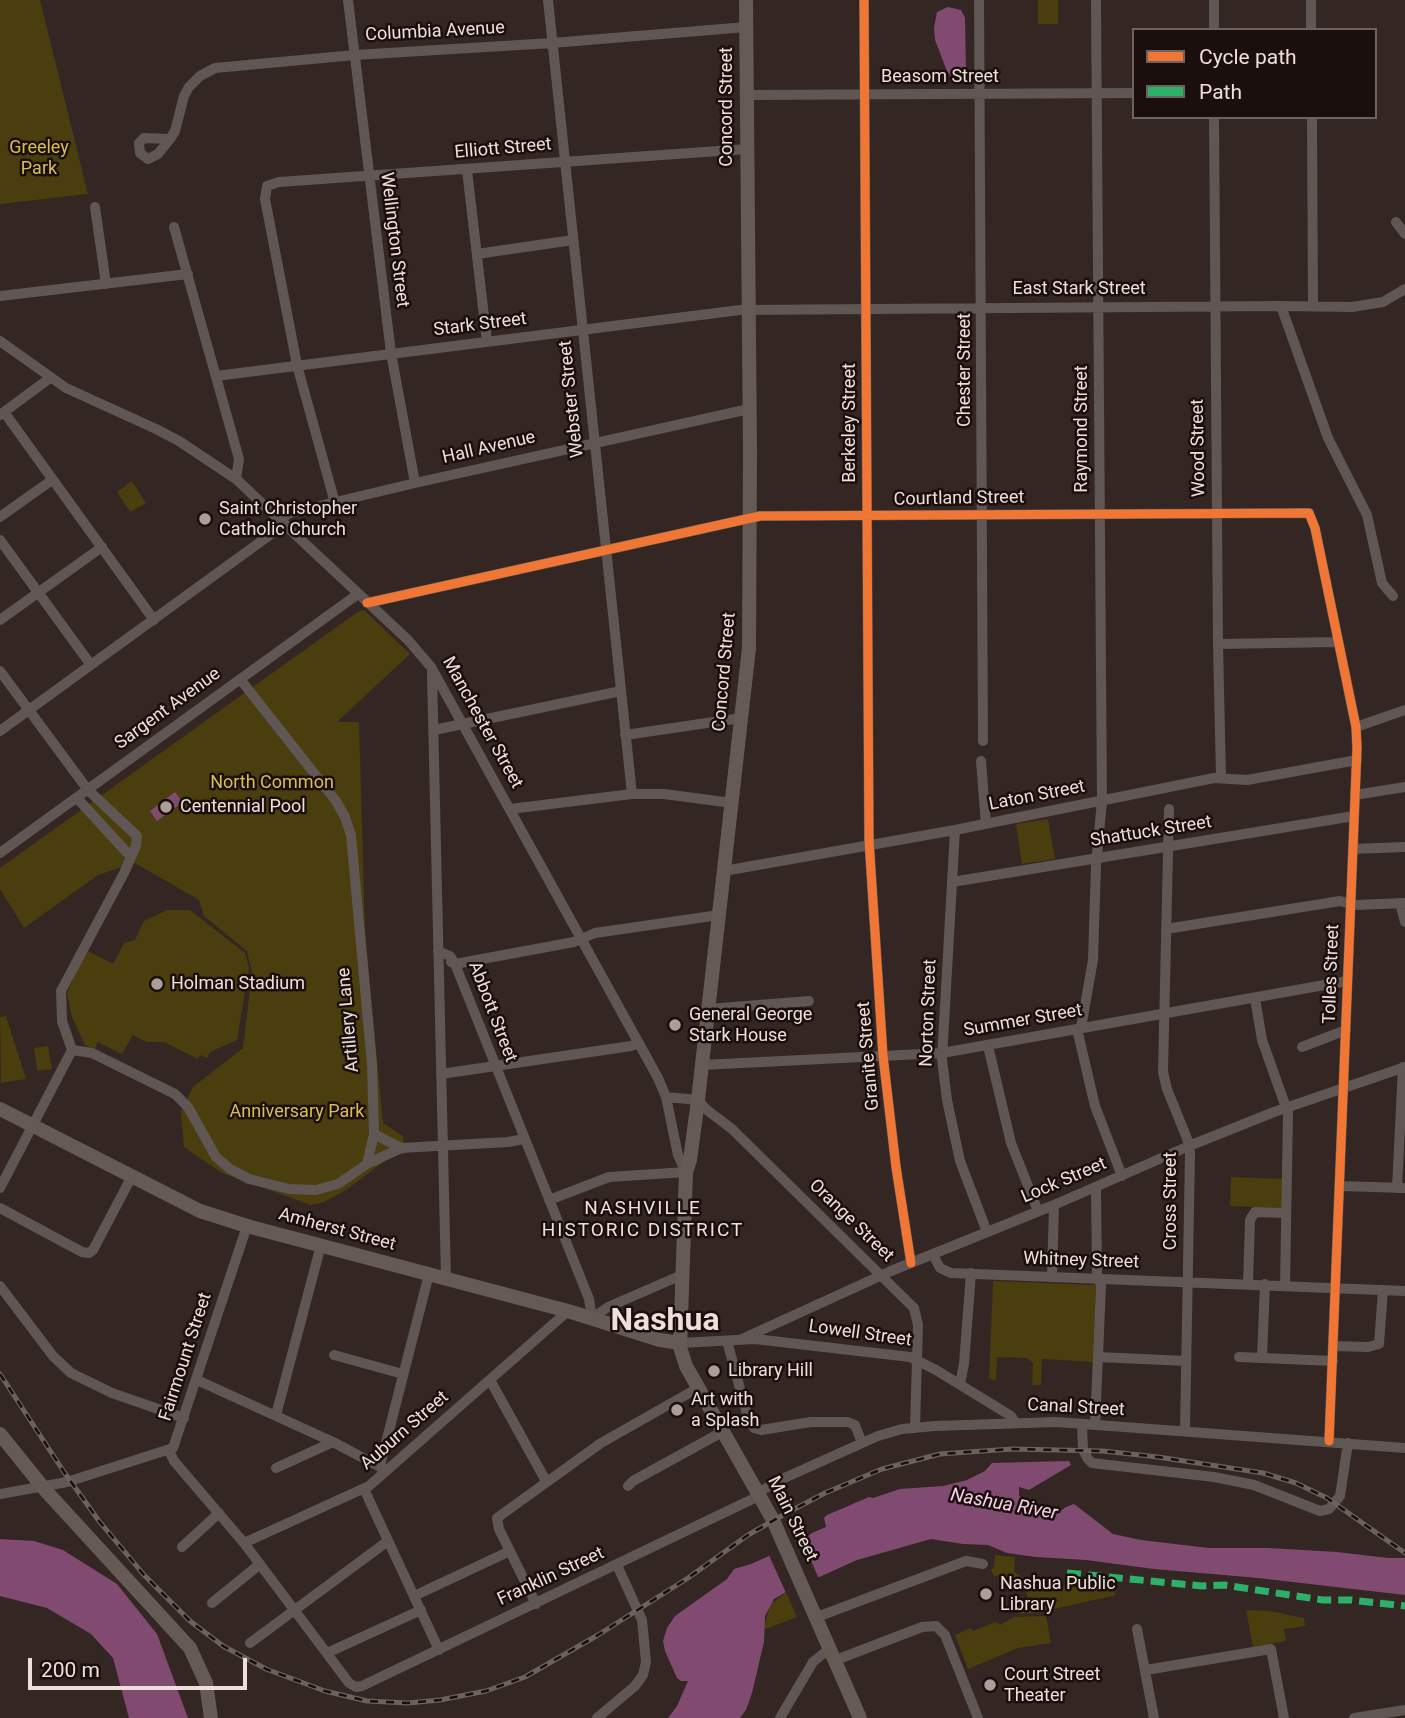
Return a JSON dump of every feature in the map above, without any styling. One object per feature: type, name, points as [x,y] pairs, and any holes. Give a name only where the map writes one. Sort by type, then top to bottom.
[{"type":"main road","name":"Concord Street","points":[[680,1343],[686,1172],[698,1100],[750,631],[746,0]]},
{"type":"main road","name":"Amherst Street","points":[[0,1110],[200,1211],[247,1226],[568,1311],[660,1340],[680,1343]]},
{"type":"main road","name":"Main Street","points":[[680,1343],[684,1363],[760,1494],[785,1544],[860,1718]]},
{"type":"main road","points":[[0,1434],[46,1491],[190,1648],[206,1683],[211,1718]]},
{"type":"street","name":"Wellington Street","points":[[348,0],[391,353],[415,483]]},
{"type":"street","name":"Webster Street","points":[[548,0],[632,794]]},
{"type":"street","name":"Berkeley Street","points":[[863,0],[870,846]]},
{"type":"street","name":"Chester Street","points":[[979,0],[983,741]]},
{"type":"street","name":"Raymond Street","points":[[1079,1028],[1093,960],[1102,801],[1096,0]]},
{"type":"street","points":[[1213,0],[1213,28]]},
{"type":"street","points":[[1311,0],[1311,28]]},
{"type":"street","name":"Columbia Avenue","points":[[170,139],[189,87],[207,72],[223,67],[746,27]]},
{"type":"street","name":"Beasom Street","points":[[747,95],[1132,93]]},
{"type":"street","name":"Wood Street","points":[[1214,119],[1221,777]]},
{"type":"street","points":[[1312,119],[1312,305]]},
{"type":"street","name":"Elliott Street","points":[[297,365],[265,190],[272,184],[747,149]]},
{"type":"street","points":[[467,170],[487,342]]},
{"type":"street","points":[[95,207],[106,284]]},
{"type":"street","points":[[1396,222],[1405,234]]},
{"type":"street","points":[[174,227],[239,459],[236,479]]},
{"type":"street","points":[[477,254],[573,240]]},
{"type":"street","points":[[0,296],[188,274]]},
{"type":"street","name":"East Stark Street","points":[[748,310],[1365,306],[1383,302],[1405,289]]},
{"type":"street","points":[[1281,306],[1328,438],[1367,515],[1382,583],[1393,596]]},
{"type":"street","name":"Stark Street","points":[[216,376],[748,310]]},
{"type":"street","name":"Manchester Street","points":[[0,341],[50,378],[80,395],[179,441],[236,479],[408,640],[431,667],[639,1043],[666,1097],[678,1155],[686,1172]]},
{"type":"street","points":[[297,365],[335,503]]},
{"type":"street","points":[[50,378],[2,414],[154,620]]},
{"type":"street","name":"Hall Avenue","points":[[0,732],[154,620],[282,522],[290,513],[594,442],[750,409]]},
{"type":"street","points":[[0,517],[52,480]]},
{"type":"street","name":"Courtland Street","points":[[367,603],[750,518],[1309,513]]},
{"type":"street","name":"Tolles Street","points":[[1309,513],[1315,528],[1356,727],[1357,760],[1329,1441]]},
{"type":"street","points":[[0,540],[91,665]]},
{"type":"street","points":[[0,620],[102,547]]},
{"type":"street","name":"Sargent Avenue","points":[[0,853],[358,594]]},
{"type":"street","points":[[1218,644],[1338,642]]},
{"type":"street","points":[[431,667],[446,1279]]},
{"type":"street","points":[[0,671],[88,790],[135,832],[138,841],[63,984],[60,999],[62,1021],[72,1050],[0,1188]]},
{"type":"street","name":"Artillery Lane","points":[[240,679],[336,801],[348,827],[354,852],[357,921],[370,1031],[374,1134],[367,1164]]},
{"type":"street","points":[[434,730],[621,691]]},
{"type":"street","points":[[1356,727],[1405,710]]},
{"type":"street","points":[[625,735],[741,718]]},
{"type":"street","name":"Laton Street","points":[[724,871],[955,831],[1221,777],[1247,780],[1357,760]]},
{"type":"street","points":[[981,761],[986,824]]},
{"type":"street","points":[[1355,795],[1405,787]]},
{"type":"street","points":[[510,809],[632,794],[732,803]]},
{"type":"street","points":[[77,798],[131,857]]},
{"type":"street","name":"Cross Street","points":[[1169,808],[1164,1080],[1189,1146],[1185,1431]]},
{"type":"street","name":"Shattuck Street","points":[[952,882],[1354,816]]},
{"type":"street","name":"Norton Street","points":[[955,831],[943,1053],[947,1100],[960,1161],[987,1232]]},
{"type":"street","name":"Granite Street","points":[[870,846],[883,1056],[911,1263]]},
{"type":"street","points":[[1353,849],[1405,847]]},
{"type":"street","points":[[1166,929],[1340,901],[1402,903],[1405,922]]},
{"type":"street","points":[[438,955],[455,964],[574,942],[595,933],[719,915]]},
{"type":"street","name":"Abbott Street","points":[[455,964],[589,1299],[592,1318]]},
{"type":"street","name":"Summer Street","points":[[702,1065],[943,1053],[1347,981]]},
{"type":"street","points":[[1255,998],[1262,1040],[1287,1107],[1285,1285]]},
{"type":"street","points":[[708,1009],[809,1001]]},
{"type":"street","points":[[1079,1028],[1092,1096],[1122,1176]]},
{"type":"street","points":[[1302,1047],[1346,1030]]},
{"type":"street","points":[[441,1074],[639,1043]]},
{"type":"street","points":[[988,1046],[1011,1143],[1038,1211]]},
{"type":"street","points":[[72,1050],[92,1053],[176,1094],[188,1107],[216,1157],[230,1170],[249,1179],[289,1189],[316,1190],[338,1184],[367,1164],[401,1148],[524,1139]]},
{"type":"street","points":[[1340,1186],[1401,1188],[1404,1067]]},
{"type":"street","name":"Lock Street","points":[[742,1339],[882,1275],[1189,1146],[1343,1086],[1404,1067]]},
{"type":"street","points":[[666,1097],[698,1100]]},
{"type":"street","name":"Orange Street","points":[[698,1100],[732,1129],[882,1275],[916,1312],[918,1325],[915,1428]]},
{"type":"street","points":[[374,1134],[401,1148]]},
{"type":"street","points":[[549,1200],[609,1177],[686,1172]]},
{"type":"street","points":[[0,1208],[87,1253],[93,1250],[131,1178]]},
{"type":"street","points":[[1095,1425],[1101,1286],[1097,1273],[1096,1187]]},
{"type":"street","points":[[1052,1277],[1054,1205]]},
{"type":"street","points":[[1248,1284],[1250,1220],[1255,1212],[1286,1213]]},
{"type":"street","name":"Fairmount Street","points":[[169,1451],[176,1444],[247,1226]]},
{"type":"street","points":[[276,1415],[321,1245]]},
{"type":"street","name":"Whitney Street","points":[[933,1255],[943,1271],[1405,1291]]},
{"type":"street","points":[[960,1384],[971,1273]]},
{"type":"street","points":[[197,1380],[276,1415],[383,1468],[403,1374],[429,1274]]},
{"type":"street","points":[[592,1318],[608,1307],[684,1274]]},
{"type":"street","points":[[1262,1358],[1265,1284]]},
{"type":"street","points":[[0,1286],[53,1356],[71,1373],[112,1393],[184,1418]]},
{"type":"street","points":[[1334,1346],[1368,1347],[1379,1344],[1383,1290]]},
{"type":"street","name":"Auburn Street","points":[[244,1543],[364,1489],[383,1468],[490,1380],[568,1311]]},
{"type":"street","name":"Lowell Street","points":[[680,1343],[742,1339],[776,1341],[916,1359],[1012,1416],[1015,1423]]},
{"type":"street","points":[[727,1341],[752,1426],[759,1430],[804,1422],[848,1422],[855,1425],[862,1443]]},
{"type":"street","points":[[334,1355],[403,1374]]},
{"type":"street","points":[[1098,1357],[1186,1361]]},
{"type":"street","points":[[1239,1357],[1333,1361]]},
{"type":"street","points":[[490,1380],[546,1481]]},
{"type":"street","points":[[536,1604],[499,1529],[497,1518],[546,1481],[621,1431],[698,1388]]},
{"type":"street","name":"Canal Street","points":[[760,1494],[782,1479],[862,1443],[888,1432],[915,1428],[1015,1423],[1082,1424],[1405,1448]]},
{"type":"street","points":[[1082,1424],[1083,1450],[1092,1462],[1214,1477],[1254,1485],[1320,1511],[1329,1509],[1340,1496],[1348,1443]]},
{"type":"street","points":[[628,1486],[724,1431]]},
{"type":"street","points":[[276,1468],[333,1442]]},
{"type":"street","points":[[0,1494],[81,1478],[169,1451],[174,1461],[244,1543],[327,1653],[421,1610]]},
{"type":"street","points":[[364,1489],[439,1650]]},
{"type":"street","name":"Franklin Street","points":[[327,1653],[349,1683],[356,1687],[362,1686],[760,1494]]},
{"type":"street","points":[[182,1547],[219,1513]]},
{"type":"street","points":[[250,1643],[388,1541]]},
{"type":"street","points":[[414,1596],[510,1550]]},
{"type":"street","points":[[817,1616],[966,1561],[984,1564]]},
{"type":"street","points":[[212,1603],[260,1564]]},
{"type":"street","points":[[597,1718],[635,1686],[643,1675],[646,1658],[642,1619],[617,1565]]},
{"type":"street","points":[[780,1718],[813,1662],[922,1627],[936,1626],[945,1635],[978,1718]]},
{"type":"street","points":[[1137,1629],[1154,1718]]},
{"type":"street","points":[[1146,1670],[1271,1648],[1284,1718]]},
{"type":"street","points":[[1354,1718],[1405,1710]]},
{"type":"green space","name":"Greeley Park","points":[[0,0],[40,0],[88,194],[0,204]]},
{"type":"green space","points":[[1038,0],[1058,0],[1058,24],[1038,24]]},
{"type":"green space","points":[[132,481],[146,503],[130,512],[117,492]]},
{"type":"green space","points":[[364,610],[410,654],[337,722],[359,722],[365,930],[383,1123],[403,1136],[405,1154],[390,1157],[346,1190],[324,1202],[311,1205],[222,1173],[184,1147],[181,1111],[193,1087],[243,1048],[252,972],[247,951],[204,916],[199,900],[135,863],[98,875],[24,928],[0,889],[0,868]]},
{"type":"green space","points":[[1048,819],[1055,859],[1022,864],[1016,824]]},
{"type":"green space","name":"Holman Stadium","points":[[167,910],[190,910],[245,953],[249,968],[237,1040],[210,1052],[207,1058],[200,1055],[198,1059],[164,1042],[147,1042],[133,1035],[122,1054],[98,1042],[94,1050],[85,1045],[72,1017],[67,993],[86,950],[113,964],[124,943],[135,940],[144,921]]},
{"type":"green space","points":[[6,1016],[26,1079],[1,1083],[0,1017]]},
{"type":"green space","points":[[48,1046],[52,1069],[37,1071],[34,1048]]},
{"type":"green space","points":[[1231,1177],[1284,1179],[1283,1208],[1230,1206]]},
{"type":"green space","points":[[993,1281],[1096,1285],[1093,1362],[1042,1359],[1041,1385],[1032,1385],[1033,1363],[1027,1358],[997,1357],[996,1380],[989,1379]]},
{"type":"green space","points":[[995,1555],[1015,1557],[1014,1572],[1036,1586],[1083,1587],[1113,1591],[1116,1595],[1054,1609],[1053,1607],[1045,1613],[1017,1614],[1025,1610],[1024,1606],[1030,1603],[1022,1582],[1013,1585],[1010,1579],[1002,1582],[999,1575],[994,1577],[991,1570],[994,1567]]},
{"type":"green space","points":[[786,1592],[797,1617],[763,1630],[770,1605]]},
{"type":"green space","points":[[1246,1610],[1269,1611],[1304,1618],[1305,1626],[1284,1629],[1286,1641],[1253,1647]]},
{"type":"green space","points":[[1046,1616],[1051,1643],[1018,1648],[968,1669],[955,1635],[996,1622],[1000,1625],[1014,1617]]},
{"type":"water","points":[[948,7],[961,10],[965,18],[966,74],[963,80],[953,79],[947,71],[935,40],[937,12]]},
{"type":"water","name":"Centennial Pool","points":[[175,792],[183,802],[157,821],[150,811]]},
{"type":"water","name":"Nashua River","points":[[1069,1461],[1071,1465],[1029,1490],[1019,1487],[1019,1496],[1032,1502],[1048,1520],[1074,1504],[1113,1534],[1141,1540],[1209,1548],[1268,1548],[1405,1558],[1405,1595],[1086,1560],[1036,1557],[1007,1553],[988,1545],[931,1539],[857,1560],[774,1599],[765,1616],[764,1642],[752,1693],[740,1718],[668,1718],[677,1706],[688,1681],[677,1678],[665,1651],[663,1641],[667,1628],[675,1616],[727,1579],[734,1569],[802,1541],[826,1527],[824,1518],[827,1515],[869,1497],[900,1489],[943,1486],[967,1480],[985,1471],[992,1463]]},
{"type":"water","points":[[0,1539],[34,1541],[63,1550],[117,1584],[157,1634],[188,1718],[129,1718],[113,1658],[91,1634],[47,1608],[0,1596]]},
{"type":"pier","points":[[801,1538],[819,1579],[786,1593],[768,1553]]},
{"type":"railway","points":[[0,1374],[99,1521],[144,1575],[190,1621],[223,1646],[266,1669],[325,1691],[367,1701],[408,1703],[440,1700],[486,1691],[525,1677],[598,1635],[688,1578],[748,1535],[783,1515],[825,1493],[882,1469],[940,1454],[1012,1449],[1103,1451],[1263,1473],[1296,1483],[1327,1498],[1405,1553]]},
{"type":"marked path","points":[[1067,1573],[1202,1586],[1224,1585],[1323,1600],[1405,1606]]},
{"type":"cycle path","points":[[864,0],[869,840],[883,1056],[911,1263]]},
{"type":"cycle path","points":[[367,603],[760,516],[1309,513],[1315,528],[1356,727],[1357,748],[1329,1441]]},
{"type":"place","name":"Saint Christopher Catholic Church","points":[[205,519]]},
{"type":"place","name":"Centennial Pool","points":[[166,807]]},
{"type":"place","name":"Holman Stadium","points":[[157,984]]},
{"type":"place","name":"General George Stark House","points":[[675,1025]]},
{"type":"place","name":"Library Hill","points":[[714,1371]]},
{"type":"place","name":"Art with a Splash","points":[[677,1410]]},
{"type":"place","name":"Nashua Public Library","points":[[986,1594]]},
{"type":"place","name":"Court Street Theater","points":[[990,1685]]},
{"type":"district","name":"NASHVILLE HISTORIC DISTRICT","points":[[643,1220]]},
{"type":"district","name":"Nashua","points":[[665,1322]]},
{"type":"park label","name":"North Common","points":[[272,783]]},
{"type":"park label","name":"Anniversary Park","points":[[297,1112]]}]
